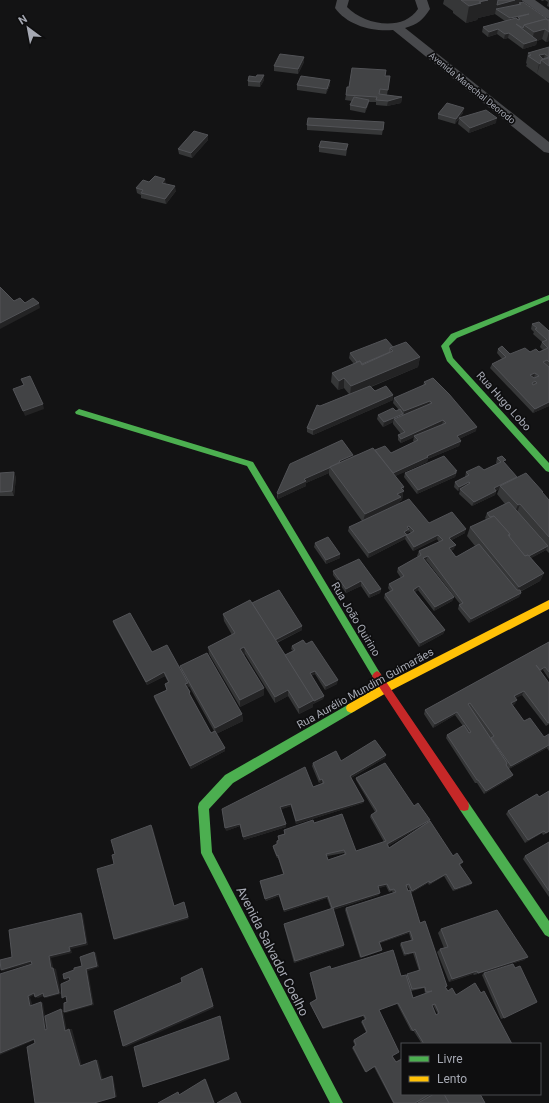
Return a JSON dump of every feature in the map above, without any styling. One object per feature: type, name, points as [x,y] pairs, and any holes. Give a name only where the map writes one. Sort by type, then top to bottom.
[{"type":"street","points":[[342,0],[341,8],[346,15],[354,21],[380,27],[409,23],[420,17],[424,9],[422,0]]},
{"type":"street","points":[[527,0],[549,15]]},
{"type":"street","name":"Avenida Marechal Deorodo","points":[[409,23],[494,89]]},
{"type":"street","name":"Avenida Marechal Deorodo","points":[[395,26],[549,149]]},
{"type":"street","name":"Rua Hugo Lobo","points":[[549,297],[454,336],[445,346],[450,360],[549,469]]},
{"type":"street","name":"Rua João Quirino","points":[[79,412],[250,464],[384,689],[549,931]]},
{"type":"street","name":"Rua Aurélio Mundim Guimarães","points":[[203,807],[229,779],[384,689],[549,604]]},
{"type":"street","name":"Avenida Salvador Coelho","points":[[203,807],[207,853],[337,1103]]},
{"type":"building","points":[[461,0],[488,0],[469,6]]},
{"type":"building","points":[[498,0],[515,0],[497,5]]},
{"type":"building","points":[[523,2],[549,20],[546,19],[524,25],[523,28],[516,24],[537,40],[524,44],[509,33],[505,34],[498,29],[489,32],[483,27],[516,18],[518,20],[520,19],[518,17],[529,14],[510,18],[496,9],[521,4],[519,3]]},
{"type":"building","points":[[546,19],[549,21],[549,32],[545,29],[534,32],[524,25]]},
{"type":"building","points":[[549,47],[549,57],[549,58],[541,60],[540,64],[528,56],[531,55],[528,53]],"holes":[[[545,54],[549,57],[543,59],[539,55]]]},
{"type":"building","points":[[280,54],[304,57],[298,69],[274,66]]},
{"type":"building","points":[[549,58],[549,66],[541,60]]},
{"type":"building","points":[[352,68],[386,70],[385,76],[390,76],[388,90],[380,89],[379,94],[402,97],[388,101],[376,100],[377,97],[346,95]]},
{"type":"building","points":[[257,75],[264,75],[260,82],[248,81],[249,76],[256,77]]},
{"type":"building","points":[[301,76],[330,80],[327,89],[297,85]]},
{"type":"building","points":[[354,97],[369,100],[366,108],[350,105]]},
{"type":"building","points":[[447,103],[464,108],[456,119],[438,114]]},
{"type":"building","points":[[486,110],[497,118],[470,128],[459,118]]},
{"type":"building","points":[[308,118],[384,122],[383,130],[307,125]]},
{"type":"building","points":[[194,131],[208,135],[191,153],[178,149]]},
{"type":"building","points":[[321,141],[348,144],[346,150],[319,147]]},
{"type":"building","points":[[155,176],[165,179],[162,183],[175,186],[165,199],[141,193],[143,190],[136,188],[143,180],[149,182]]},
{"type":"building","points":[[0,287],[14,301],[20,298],[25,303],[33,298],[39,303],[0,323]]},
{"type":"building","points":[[539,322],[549,331],[549,362],[547,360],[543,362],[549,367],[549,402],[535,409],[492,364],[506,357],[498,349],[502,346],[510,354],[525,348],[530,352],[536,349],[539,352],[548,348],[542,342],[547,340],[535,329],[537,328],[532,324]],"holes":[[[535,373],[539,376],[534,378],[530,375]]]},
{"type":"building","points":[[386,339],[393,347],[390,348],[390,352],[362,364],[360,361],[357,362],[350,353]]},
{"type":"building","points":[[406,342],[420,357],[351,386],[344,378],[339,381],[332,373],[360,361],[362,365],[393,351],[390,348]]},
{"type":"building","points":[[30,376],[43,404],[23,411],[13,389],[24,385],[21,379]]},
{"type":"building","points":[[433,378],[449,394],[477,427],[457,436],[461,441],[393,473],[375,450],[385,446],[391,453],[418,440],[414,436],[446,423],[443,420],[401,439],[398,435],[405,432],[394,419],[432,403],[430,401],[404,411],[394,398],[426,384],[424,382]]},
{"type":"building","points":[[370,386],[375,391],[386,386],[393,395],[313,430],[307,428],[317,405],[320,406]]},
{"type":"building","points":[[393,408],[396,411],[400,409],[403,414],[384,422],[378,415]]},
{"type":"building","points":[[342,440],[353,455],[304,479],[306,481],[278,494],[277,493],[290,464]]},
{"type":"building","points":[[373,448],[404,487],[401,488],[404,491],[397,494],[401,497],[365,514],[330,467]]},
{"type":"building","points":[[444,456],[457,471],[455,471],[456,473],[418,490],[405,473]]},
{"type":"building","points":[[502,456],[506,460],[503,461],[517,477],[494,488],[496,491],[474,502],[460,489],[470,483],[469,482],[459,487],[455,482],[469,475],[466,472],[479,466],[484,470],[501,462],[497,458]]},
{"type":"building","points":[[14,472],[12,491],[0,492],[0,473]]},
{"type":"building","points":[[526,473],[549,500],[549,537],[520,504],[518,505],[500,486]]},
{"type":"building","points":[[409,499],[429,523],[452,512],[466,529],[449,538],[456,545],[449,548],[456,557],[479,544],[521,593],[471,619],[459,605],[463,603],[428,556],[423,558],[454,597],[435,607],[419,586],[413,590],[445,630],[420,643],[385,594],[393,590],[389,584],[404,576],[398,568],[421,555],[419,551],[443,540],[438,535],[414,547],[406,535],[369,553],[349,527]],"holes":[[[409,526],[414,531],[407,535],[404,532],[409,529],[407,527]]]},
{"type":"building","points":[[509,502],[548,546],[529,556],[525,556],[509,537],[510,534],[494,516],[490,517],[487,513]]},
{"type":"building","points":[[494,516],[510,534],[508,535],[525,556],[528,555],[544,573],[519,587],[470,527]]},
{"type":"building","points":[[328,537],[340,554],[326,560],[315,543]]},
{"type":"building","points":[[359,559],[381,589],[370,594],[361,581],[346,589],[333,571]]},
{"type":"building","points":[[279,590],[302,626],[275,640],[252,603]]},
{"type":"building","points":[[250,600],[314,700],[299,708],[288,690],[275,697],[244,647],[240,649],[264,688],[240,700],[208,647],[235,633],[223,614]]},
{"type":"building","points":[[130,613],[152,652],[167,645],[188,683],[185,684],[190,692],[189,693],[211,733],[215,731],[225,748],[190,766],[154,696],[167,690],[165,684],[169,682],[164,672],[146,682],[113,621]]},
{"type":"building","points":[[303,640],[306,644],[312,641],[338,680],[326,686],[315,671],[310,673],[324,696],[314,701],[285,655],[295,650],[292,646]]},
{"type":"building","points":[[549,642],[549,672],[545,667],[540,670],[536,665],[549,683],[549,722],[548,723],[524,691],[514,696],[517,700],[511,703],[524,721],[530,718],[544,737],[549,734],[549,745],[511,766],[491,738],[494,736],[470,703],[468,704],[507,763],[506,765],[513,775],[486,791],[447,735],[464,725],[469,733],[471,732],[457,712],[435,724],[425,710]]},
{"type":"building","points":[[207,653],[242,714],[215,728],[180,666]]},
{"type":"building","points":[[375,740],[386,755],[350,776],[364,801],[296,821],[291,804],[280,807],[286,824],[243,837],[240,824],[225,828],[222,809],[305,767],[313,787],[324,783],[322,779],[320,780],[313,763],[336,751],[341,761]]},
{"type":"building","points":[[385,763],[414,806],[418,803],[430,820],[387,844],[389,848],[430,821],[453,856],[457,853],[463,862],[459,864],[472,883],[455,889],[446,874],[430,883],[429,881],[412,891],[409,884],[406,885],[408,891],[410,890],[420,923],[425,921],[447,986],[445,987],[448,991],[452,988],[456,995],[475,983],[481,993],[484,991],[511,1043],[423,1043],[415,1029],[413,1031],[398,1003],[379,1010],[399,1052],[392,1056],[396,1062],[401,1060],[401,1095],[428,1095],[415,1103],[394,1103],[375,1066],[366,1072],[353,1047],[356,1045],[354,1040],[367,1032],[362,1021],[366,1019],[364,1015],[323,1028],[310,1003],[317,999],[310,973],[330,966],[331,969],[393,950],[401,976],[406,975],[413,998],[432,991],[426,992],[425,987],[412,989],[407,974],[420,970],[415,952],[405,954],[401,943],[413,940],[410,931],[379,942],[382,950],[361,957],[346,908],[396,892],[394,889],[390,890],[387,884],[378,886],[380,893],[332,908],[328,896],[284,910],[279,894],[265,899],[260,881],[284,874],[278,855],[277,856],[273,846],[277,844],[277,841],[279,840],[278,836],[285,834],[284,830],[313,820],[314,823],[342,814],[356,851],[386,841],[371,815],[377,811],[356,778]],"holes":[[[344,850],[346,854],[328,860],[326,854]],[[435,1004],[439,1013],[436,1015],[432,1005]]]},
{"type":"building","points":[[549,791],[549,831],[546,833],[544,831],[528,840],[508,811],[537,794],[539,797]]},
{"type":"building","points":[[151,825],[174,906],[184,902],[188,917],[114,939],[97,869],[114,864],[112,855],[115,854],[111,840]]},
{"type":"building","points":[[549,842],[549,891],[525,856]]},
{"type":"building","points":[[333,908],[344,945],[295,961],[284,924]]},
{"type":"building","points":[[497,910],[528,957],[478,973],[477,971],[452,979],[440,949],[448,947],[441,929]]},
{"type":"building","points":[[81,913],[86,943],[69,947],[70,951],[49,956],[51,968],[53,968],[59,993],[44,997],[43,993],[35,997],[34,993],[28,996],[30,1006],[41,1002],[45,1030],[47,1029],[45,1016],[61,1009],[65,1031],[69,1029],[80,1066],[96,1060],[101,1080],[112,1076],[115,1097],[94,1103],[35,1103],[27,1047],[35,1043],[34,1039],[0,1053],[0,974],[32,964],[31,961],[1,970],[0,960],[12,957],[9,930]]},
{"type":"building","points":[[94,952],[97,966],[86,969],[92,1004],[64,1012],[64,1003],[67,1002],[66,996],[62,998],[61,984],[70,980],[69,977],[64,979],[63,974],[74,970],[74,968],[82,966],[80,957]]},
{"type":"building","points":[[513,964],[515,968],[520,966],[537,1002],[504,1018],[484,973]]},
{"type":"building","points":[[202,968],[213,1006],[123,1046],[114,1011],[182,982],[181,978]]},
{"type":"building","points":[[220,1016],[229,1059],[143,1087],[134,1047]]},
{"type":"building","points":[[205,1079],[214,1103],[158,1103],[178,1092],[179,1095]]},
{"type":"building","points":[[236,1092],[241,1103],[217,1103]]},
{"type":"building","points":[[432,1095],[445,1095],[449,1103],[418,1103]]},
{"type":"building","points":[[445,1095],[481,1095],[485,1103],[449,1103]]},
{"type":"traffic: fast","points":[[549,297],[454,336],[445,346],[450,359],[549,469]]},
{"type":"traffic: fast","points":[[79,412],[250,464],[377,676]]},
{"type":"traffic: fast","points":[[337,1103],[207,853],[203,807],[229,779],[351,708]]},
{"type":"traffic: fast","points":[[464,806],[549,931]]},
{"type":"traffic: slow","points":[[351,708],[384,689],[549,604]]},
{"type":"traffic: jam","points":[[377,676],[464,806]]}]
